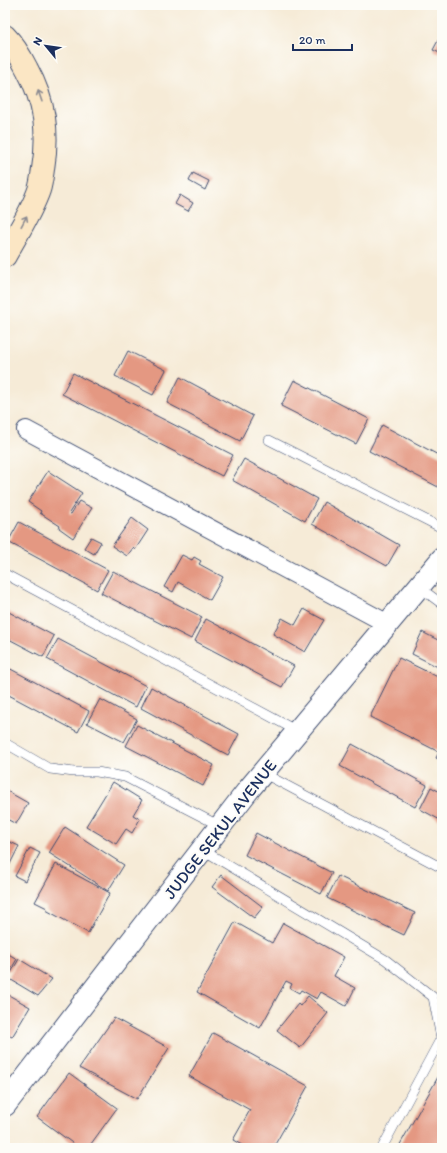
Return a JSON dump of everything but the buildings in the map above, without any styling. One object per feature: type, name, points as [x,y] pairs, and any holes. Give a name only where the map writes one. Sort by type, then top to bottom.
[{"type":"main road","points":[[5,36],[21,57],[35,84],[43,107],[46,137],[45,158],[39,190],[26,218],[5,256]]},
{"type":"street","points":[[26,430],[388,624]]},
{"type":"street","name":"JUDGE SEKUL AVENUE","points":[[5,1105],[263,773],[442,559]]},
{"type":"lane","points":[[269,440],[442,528]]},
{"type":"lane","points":[[5,574],[298,732]]},
{"type":"lane","points":[[419,587],[442,604]]},
{"type":"lane","points":[[5,743],[50,769],[74,772],[97,772],[125,777],[221,826]]},
{"type":"lane","points":[[263,773],[442,868]]},
{"type":"lane","points":[[203,850],[386,960],[433,997],[441,1038],[382,1148]]}]
